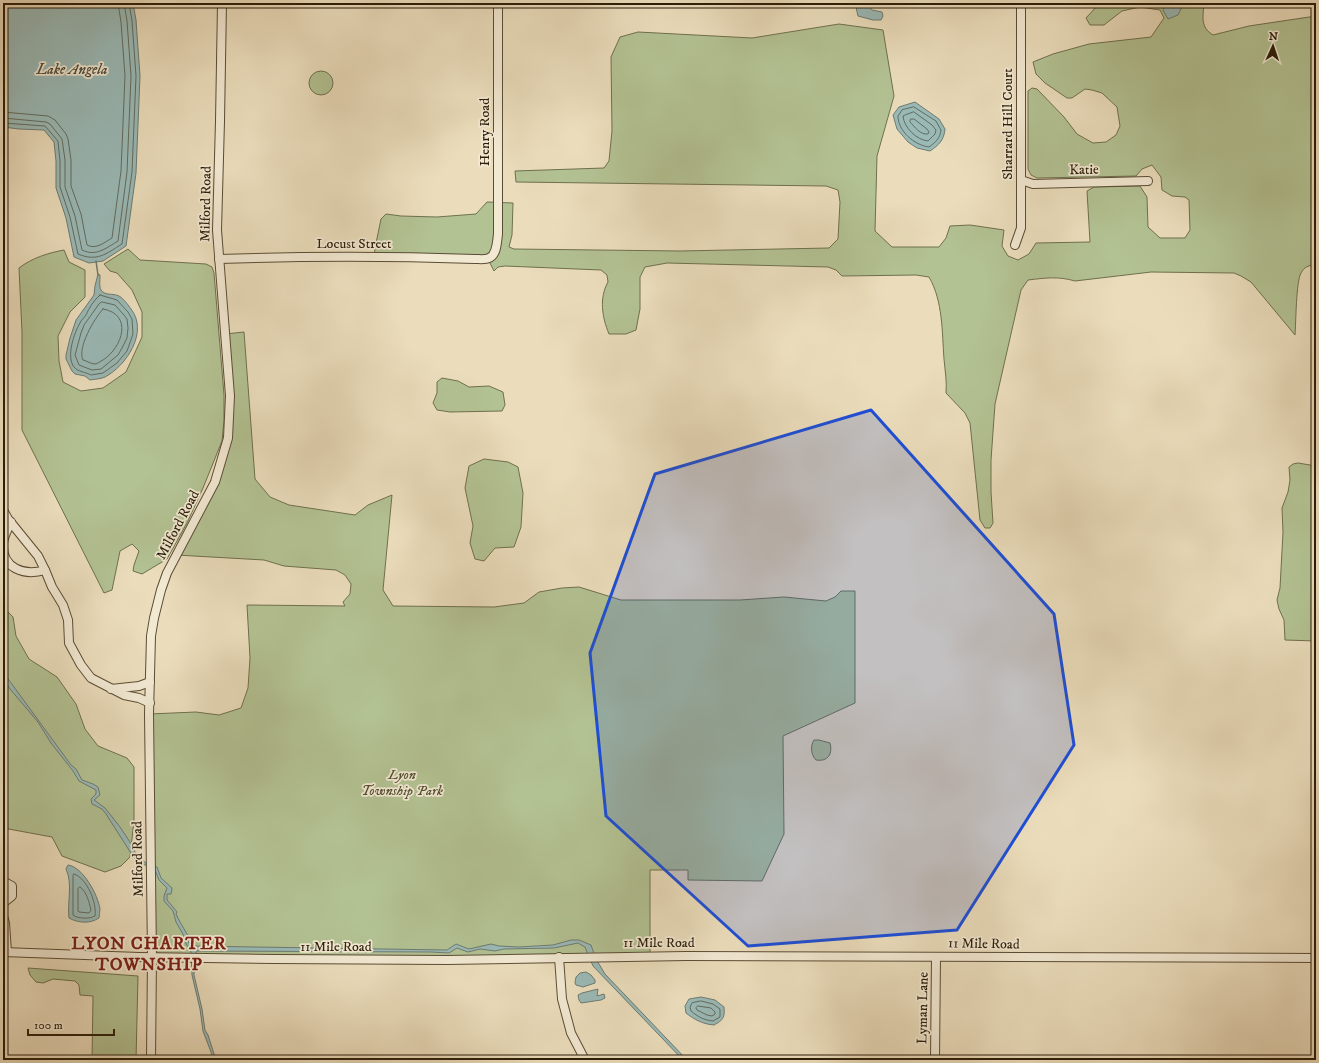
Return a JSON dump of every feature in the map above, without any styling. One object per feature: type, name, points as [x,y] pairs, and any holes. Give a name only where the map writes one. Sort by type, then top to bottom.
[{"type":"street","name":"Milford Road","points":[[151,1060],[151,636],[161,590],[167,573],[215,482],[228,438],[230,396],[217,230],[222,3]]},
{"type":"street","name":"Henry Road","points":[[488,259],[495,251],[498,234],[498,3]]},
{"type":"street","name":"Sharrard Hill Court","points":[[1015,245],[1021,228],[1021,3]]},
{"type":"street","name":"Katie","points":[[1021,180],[1033,184],[1148,181]]},
{"type":"street","name":"Locust Street","points":[[219,259],[266,257],[351,257],[488,259]]},
{"type":"street","points":[[3,510],[38,556],[52,587],[63,605],[68,620],[69,643],[81,665],[91,678],[124,695],[139,698],[150,703]]},
{"type":"street","points":[[11,522],[4,536],[3,545],[4,554],[8,561],[16,570],[28,573],[45,570]]},
{"type":"street","points":[[111,688],[139,686],[150,682]]},
{"type":"street","points":[[3,881],[12,886],[12,896],[3,903]]},
{"type":"street","points":[[3,916],[5,923],[5,952]]},
{"type":"street","name":"11 Mile Road","points":[[5,952],[188,958],[447,960],[559,957],[1316,958]]},
{"type":"street","points":[[559,957],[562,999],[571,1032],[585,1060]]},
{"type":"street","name":"Lyman Lane","points":[[935,1060],[936,957]]},
{"type":"highlighted area","points":[[871,410],[1054,614],[1074,745],[957,930],[748,946],[606,816],[590,653],[655,474]]},
{"type":"green space","points":[[1108,3],[1204,3],[1204,25],[1213,35],[1249,26],[1316,16],[1316,265],[1305,268],[1299,278],[1295,335],[1251,282],[1234,273],[1151,272],[1075,281],[1057,278],[1028,280],[1021,290],[995,404],[991,460],[993,523],[990,528],[985,528],[980,520],[970,423],[965,413],[946,393],[941,317],[934,286],[929,277],[916,275],[842,276],[836,270],[828,267],[667,263],[645,267],[640,277],[640,309],[636,330],[626,334],[609,334],[602,308],[603,294],[608,282],[607,275],[601,270],[505,266],[498,267],[494,271],[488,259],[374,257],[381,219],[386,214],[437,217],[476,214],[487,202],[513,203],[512,235],[509,247],[514,249],[680,251],[829,248],[838,239],[840,202],[838,190],[826,186],[516,182],[515,171],[604,168],[609,161],[612,131],[611,57],[620,37],[638,32],[752,38],[839,24],[883,30],[894,96],[877,156],[875,231],[892,247],[939,247],[946,238],[950,226],[970,225],[1004,230],[1002,246],[1008,256],[1018,260],[1029,254],[1036,243],[1090,242],[1087,191],[1094,187],[1140,186],[1147,197],[1148,227],[1160,238],[1185,238],[1190,230],[1189,200],[1185,197],[1172,196],[1162,190],[1161,177],[1152,165],[1142,169],[1136,176],[1037,178],[1031,175],[1028,169],[1028,91],[1032,88],[1037,89],[1064,117],[1077,134],[1093,143],[1106,142],[1116,135],[1120,126],[1117,107],[1102,93],[1085,89],[1072,98],[1067,98],[1045,83],[1036,74],[1033,62],[1053,54],[1089,44],[1151,37],[1164,18],[1160,10],[1140,7],[1122,11],[1104,25],[1090,25],[1086,18],[1097,6]]},
{"type":"green space","points":[[321,71],[330,74],[333,83],[330,92],[321,95],[312,92],[309,83],[312,74]]},
{"type":"green space","points":[[128,249],[140,260],[206,264],[212,267],[214,273],[224,395],[224,421],[222,441],[203,488],[187,523],[167,559],[142,574],[133,571],[139,551],[132,544],[120,551],[112,590],[104,593],[22,430],[22,332],[19,268],[40,256],[64,250],[69,262],[85,270],[85,297],[70,312],[58,336],[59,361],[63,382],[81,391],[103,388],[126,372],[142,337],[142,312],[132,290],[117,273],[110,271],[104,264]]},
{"type":"green space","name":"Lyon Township Park","points":[[244,332],[255,479],[270,497],[289,505],[355,515],[368,505],[392,495],[383,590],[393,606],[494,607],[524,603],[539,592],[579,587],[621,600],[740,600],[784,597],[826,601],[835,597],[841,591],[855,591],[855,703],[783,736],[784,834],[762,881],[688,880],[688,870],[650,870],[650,956],[152,957],[149,714],[196,712],[219,715],[241,708],[248,688],[250,658],[247,605],[345,606],[343,602],[350,594],[351,584],[345,575],[336,570],[284,566],[264,560],[176,555],[215,482],[228,438],[225,334]]},
{"type":"green space","points":[[442,378],[458,381],[469,387],[489,386],[503,392],[505,405],[502,411],[450,412],[437,410],[433,403],[437,393],[437,382]]},
{"type":"green space","points":[[484,459],[508,462],[518,467],[523,493],[521,527],[514,547],[495,548],[484,561],[475,559],[470,543],[473,526],[465,488],[469,466]]},
{"type":"green space","points":[[1298,463],[1316,466],[1316,641],[1285,640],[1284,620],[1277,600],[1280,588],[1283,532],[1282,508],[1288,492],[1290,480],[1289,467]]},
{"type":"green space","points":[[3,607],[13,617],[16,636],[29,659],[57,677],[76,704],[85,729],[98,746],[127,758],[134,767],[134,820],[130,857],[121,866],[105,872],[62,856],[52,837],[3,828]]},
{"type":"green space","points":[[814,740],[830,743],[830,754],[824,760],[816,760],[814,758],[812,748]]},
{"type":"green space","points":[[28,968],[138,976],[136,1060],[92,1060],[93,996],[80,995],[79,985],[75,981],[53,979],[43,983],[36,982],[30,975]]},
{"type":"water","name":"Lake Angela","points":[[3,3],[133,3],[136,20],[140,76],[136,173],[126,246],[103,261],[89,263],[74,257],[66,218],[56,188],[54,142],[44,130],[3,127]]},
{"type":"water","points":[[855,3],[866,3],[872,10],[882,12],[883,16],[881,20],[873,20],[858,16]]},
{"type":"water","points":[[1165,3],[1180,3],[1181,9],[1178,15],[1168,19],[1163,10]]},
{"type":"water","points":[[915,102],[939,119],[945,129],[944,136],[940,142],[930,151],[917,148],[908,142],[897,129],[893,115],[899,107]]},
{"type":"water","points":[[98,274],[100,275],[101,290],[107,294],[117,295],[124,300],[136,318],[137,328],[133,348],[120,365],[105,377],[90,380],[85,376],[75,374],[72,371],[66,359],[66,355],[76,320],[94,295]]},
{"type":"water","points":[[3,672],[71,765],[76,769],[82,780],[98,787],[100,795],[94,800],[105,808],[120,827],[137,856],[146,863],[157,867],[161,878],[172,888],[171,894],[167,894],[167,900],[177,912],[176,914],[187,934],[191,946],[447,950],[456,944],[469,949],[491,944],[519,947],[553,945],[571,940],[579,940],[591,945],[596,959],[605,974],[687,1060],[683,1060],[593,966],[585,947],[578,943],[554,948],[504,949],[495,951],[480,949],[468,952],[457,948],[449,953],[197,951],[195,954],[194,975],[205,1030],[216,1060],[214,1060],[203,1031],[200,1009],[192,975],[191,952],[176,922],[173,911],[164,901],[167,888],[159,880],[155,870],[134,858],[106,814],[102,809],[92,804],[91,799],[96,794],[96,790],[79,781],[51,743],[38,722],[10,689],[3,678]]},
{"type":"water","points":[[68,865],[79,871],[89,882],[99,903],[99,918],[84,922],[69,918],[69,881],[66,869]]},
{"type":"water","points":[[586,972],[591,975],[595,980],[595,983],[583,987],[576,985],[576,977],[580,973]]},
{"type":"water","points":[[598,989],[597,996],[604,994],[605,998],[581,1003],[578,995]]},
{"type":"water","points":[[701,997],[715,1000],[724,1007],[723,1018],[720,1022],[714,1025],[706,1024],[686,1013],[685,1006],[689,999]]},
{"type":"waterway","points":[[96,261],[98,275]]},
{"type":"district","name":"LYON CHARTER TOWNSHIP","points":[[149,954]]}]
